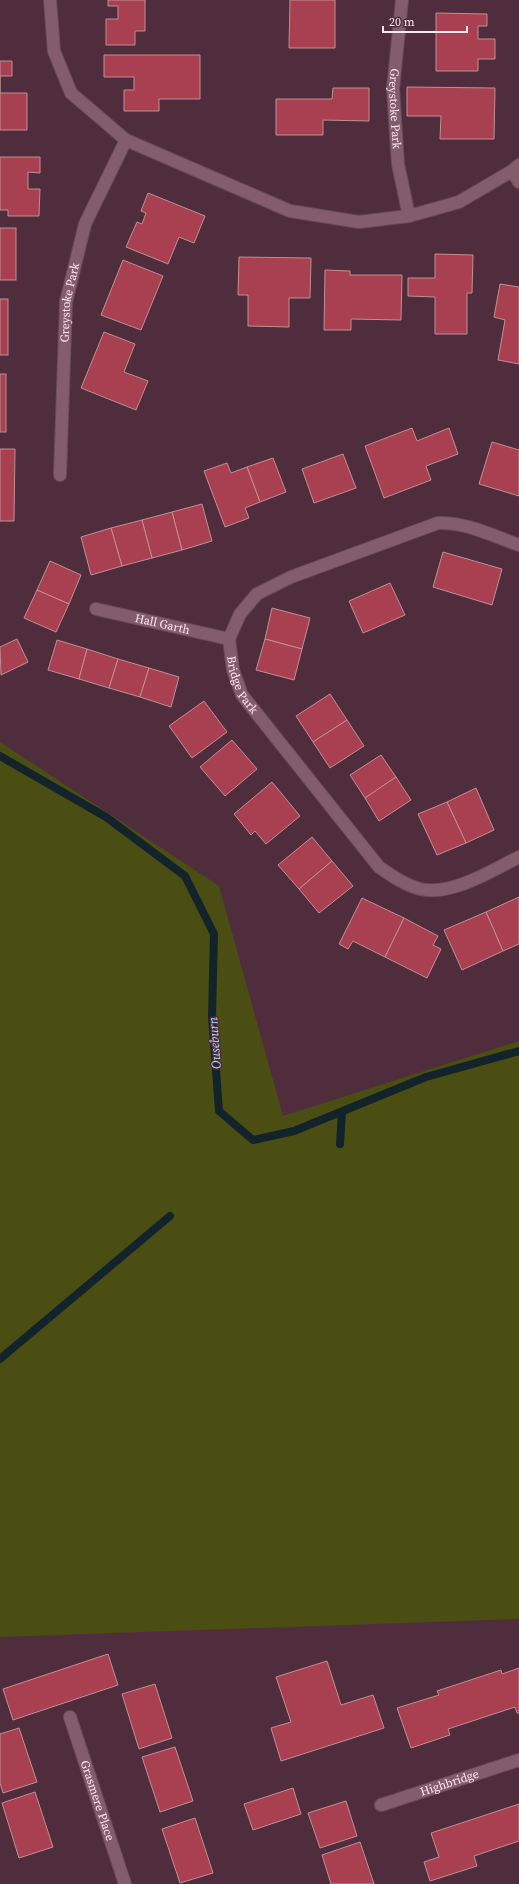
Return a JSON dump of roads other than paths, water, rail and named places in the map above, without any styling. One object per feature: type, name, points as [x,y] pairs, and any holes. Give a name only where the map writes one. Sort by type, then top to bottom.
[{"type":"street","points":[[50,0],[54,51],[71,93],[126,140],[290,211],[360,222],[409,216],[459,202],[516,168],[519,182]]},
{"type":"street","name":"Greystoke Park","points":[[402,0],[393,89],[398,164],[409,216]]},
{"type":"street","name":"Greystoke Park","points":[[60,475],[66,302],[85,224],[126,140]]},
{"type":"street","name":"Bridge Park","points":[[519,545],[468,526],[438,523],[291,577],[257,594],[240,614],[229,639],[233,670],[242,695],[379,867],[398,880],[420,889],[439,891],[461,885],[519,857]]},
{"type":"street","name":"Hall Garth","points":[[96,609],[229,639]]},
{"type":"street","name":"Grasmere Place","points":[[70,1717],[126,1884]]},
{"type":"street","name":"Highbridge","points":[[381,1805],[519,1760]]},
{"type":"waterway","name":"Ouseburn","points":[[0,756],[106,817],[185,876],[214,934],[212,1016],[219,1111],[253,1140],[294,1131],[426,1077],[519,1051]]},
{"type":"waterway","points":[[340,1144],[342,1112]]},
{"type":"waterway","points":[[0,1359],[170,1216]]}]
